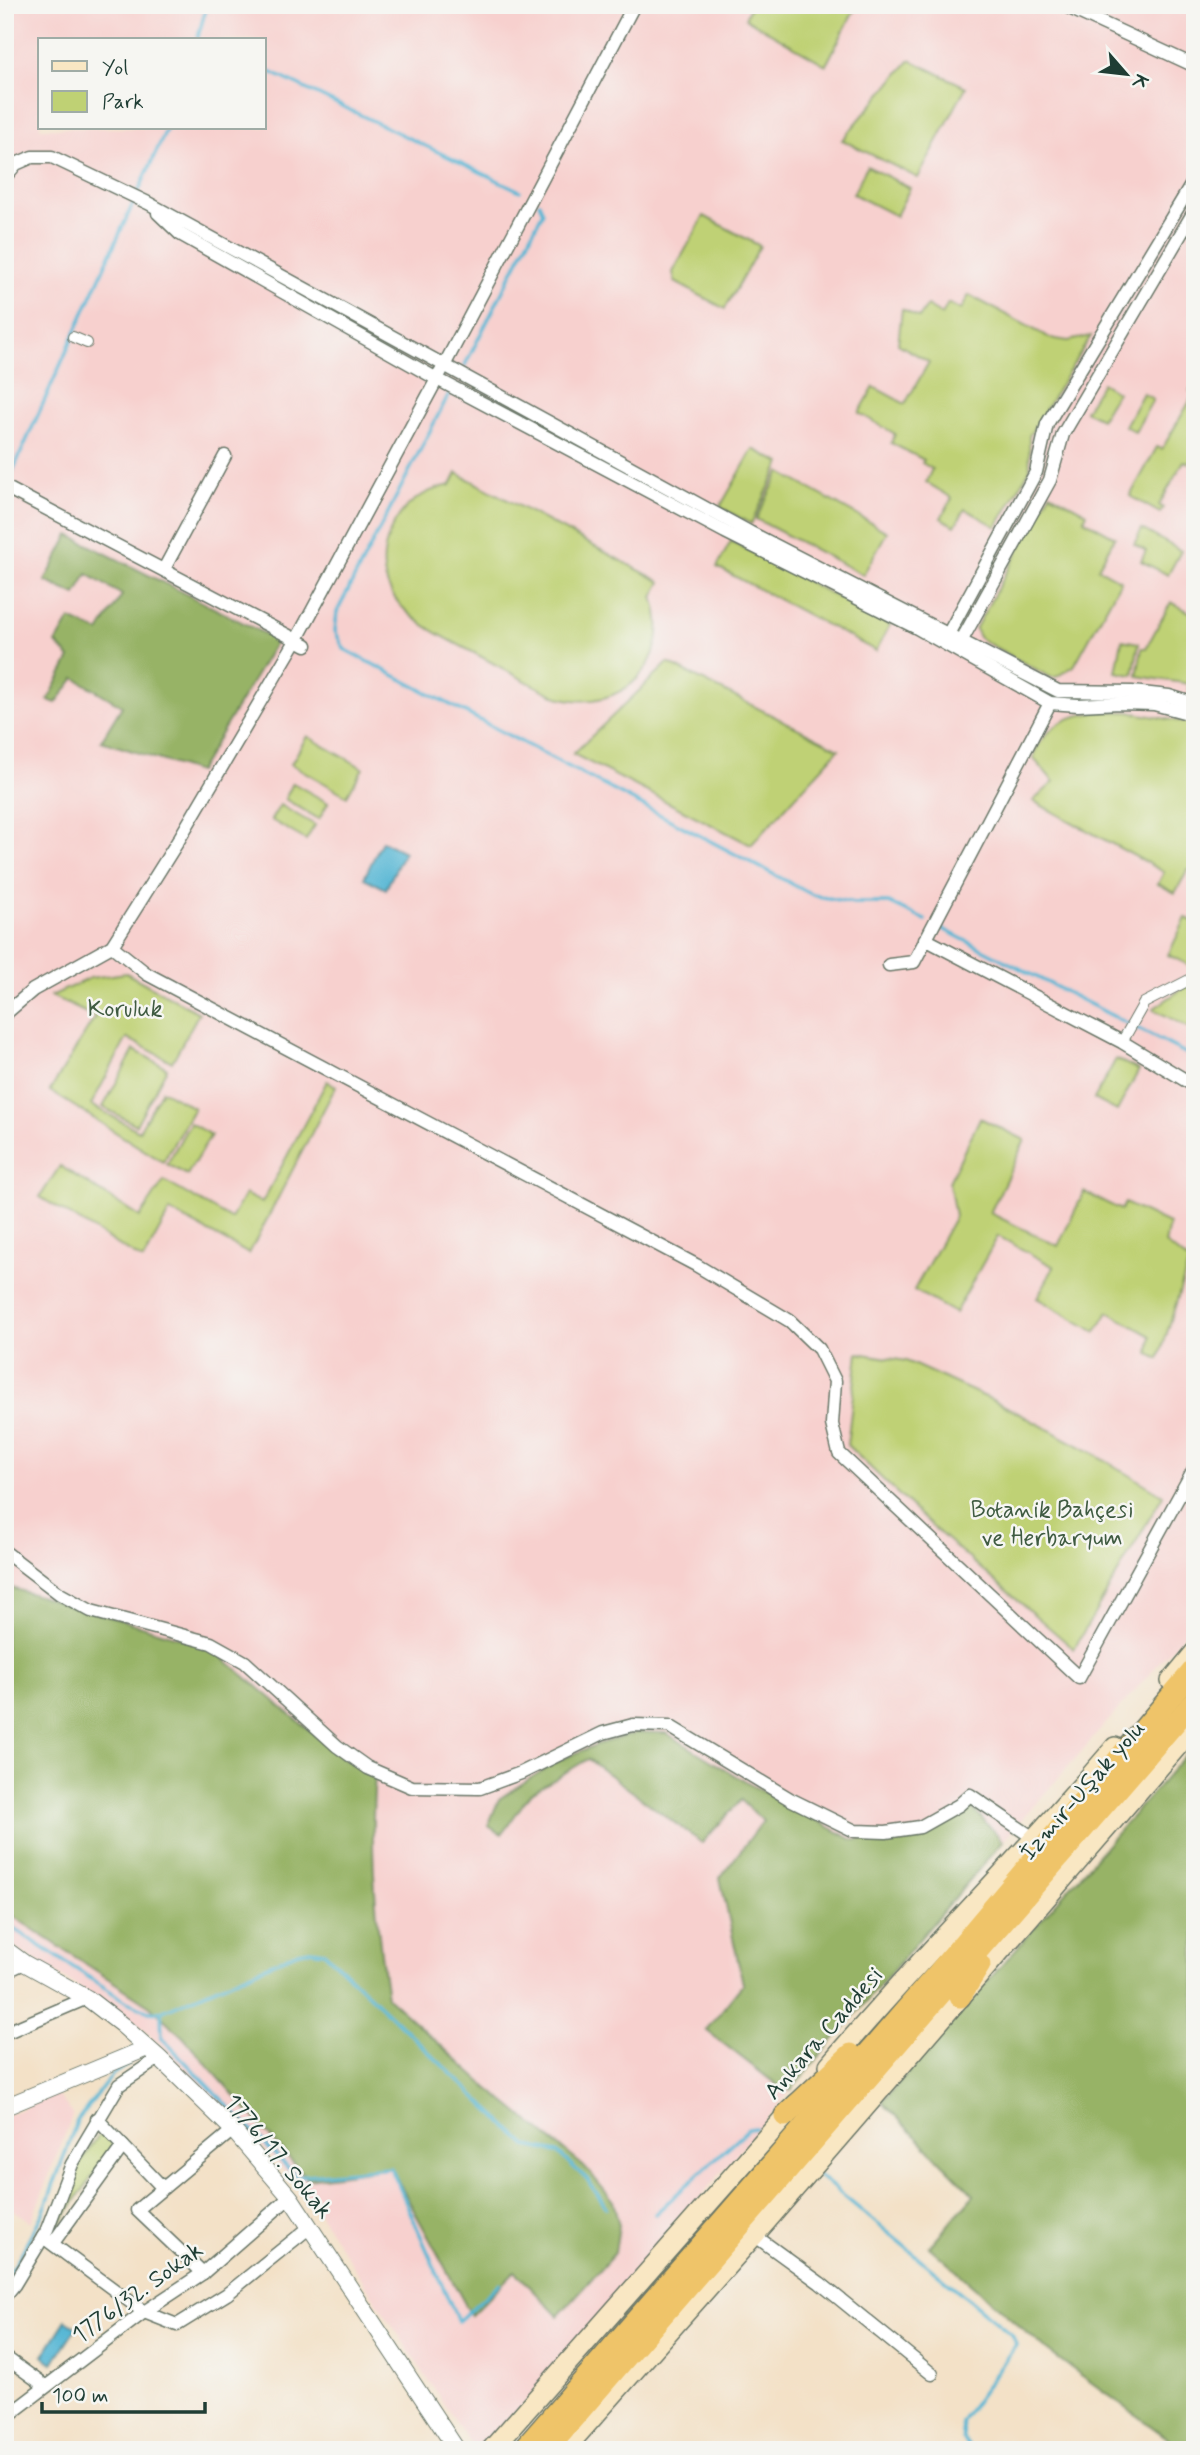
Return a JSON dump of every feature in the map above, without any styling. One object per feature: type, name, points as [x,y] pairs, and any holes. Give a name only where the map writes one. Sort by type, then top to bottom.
[{"type":"highway","name":"Ankara Caddesi","points":[[523,2450],[937,1974],[1195,1668]]},
{"type":"highway","name":"İzmir-Uşak yolu","points":[[1009,1915],[1195,1700]]},
{"type":"highway","points":[[960,1997],[1009,1915]]},
{"type":"highway","points":[[546,2450],[1009,1915]]},
{"type":"highway","points":[[785,2116],[937,1974]]},
{"type":"main road","name":"Ankara Caddesi","points":[[491,2450],[864,2023],[1035,1839],[1195,1652]]},
{"type":"main road","points":[[564,2450],[1195,1726]]},
{"type":"street","points":[[5,1014],[33,990],[112,946],[302,642],[634,5]]},
{"type":"street","points":[[1063,5],[1195,66]]},
{"type":"street","points":[[5,177],[16,164],[32,158],[52,157],[141,200],[180,234],[247,265],[299,294],[437,379],[946,638],[1052,698],[1078,705],[1154,704],[1195,715]]},
{"type":"street","points":[[946,638],[1036,472],[1048,425],[1195,179]]},
{"type":"street","points":[[959,645],[1050,480],[1063,434],[1191,216],[1174,213]]},
{"type":"street","points":[[1150,254],[1164,262]]},
{"type":"street","points":[[299,294],[445,364],[728,527]]},
{"type":"street","points":[[73,337],[86,343]]},
{"type":"street","points":[[164,569],[225,456]]},
{"type":"street","points":[[9,489],[302,642]]},
{"type":"street","points":[[1052,698],[1157,695],[1195,704]]},
{"type":"street","points":[[888,965],[914,962],[1052,698]]},
{"type":"street","points":[[925,939],[1122,1042],[1195,1086]]},
{"type":"street","points":[[112,946],[147,974],[705,1270],[790,1321],[819,1349],[835,1381],[832,1424],[839,1453],[1079,1678],[1195,1467]]},
{"type":"street","points":[[1122,1042],[1144,1003],[1195,977]]},
{"type":"street","points":[[5,1552],[60,1594],[91,1611],[211,1643],[245,1662],[337,1746],[368,1768],[412,1787],[480,1788],[521,1773],[603,1733],[633,1726],[669,1726],[747,1774],[855,1831],[886,1832],[920,1827],[970,1795],[1035,1839]]},
{"type":"street","name":"1776/17. Sokak","points":[[5,1949],[24,1963],[87,1998],[153,2053],[233,2130],[290,2197],[457,2450]]},
{"type":"street","points":[[5,1972],[24,1963]]},
{"type":"street","points":[[5,2034],[87,1998]]},
{"type":"street","points":[[5,2107],[153,2053]]},
{"type":"street","points":[[48,2240],[72,2164],[97,2119],[119,2085],[153,2053]]},
{"type":"street","points":[[97,2119],[163,2189]]},
{"type":"street","points":[[203,2273],[137,2210],[233,2130]]},
{"type":"street","points":[[5,2296],[123,2146]]},
{"type":"street","name":"1776/32. Sokak","points":[[5,2418],[144,2312],[203,2273],[290,2197]]},
{"type":"street","points":[[48,2240],[144,2312],[177,2325],[227,2294],[310,2227]]},
{"type":"street","points":[[754,2235],[820,2283],[932,2374]]},
{"type":"street","points":[[5,2357],[45,2386]]},
{"type":"shaded area","points":[[5,5],[1195,5],[1195,1622],[1003,1841],[485,2450],[474,2450],[306,2194],[240,2123],[137,2024],[5,1941]]},
{"type":"shaded area","points":[[57,2094],[73,2114],[31,2222],[5,2205],[5,2116]]},
{"type":"green space","points":[[751,5],[857,5],[826,65],[745,18]]},
{"type":"green space","points":[[910,60],[966,87],[918,178],[842,140]]},
{"type":"green space","points":[[867,166],[910,188],[896,216],[853,194]]},
{"type":"green space","points":[[704,216],[760,246],[725,309],[675,282],[673,272]]},
{"type":"green space","points":[[969,295],[1050,338],[1068,341],[1091,336],[1029,436],[1030,469],[997,527],[965,509],[955,526],[941,518],[952,498],[926,482],[932,469],[922,463],[924,460],[891,443],[895,434],[859,413],[874,387],[905,404],[929,362],[898,344],[902,309],[919,318],[927,306],[942,315],[948,303],[961,310]]},
{"type":"green space","points":[[1102,383],[1117,392],[1101,419],[1085,411]]},
{"type":"green space","points":[[1195,383],[1195,453],[1189,463],[1184,461],[1159,505],[1163,508],[1160,513],[1130,496],[1157,447],[1162,449],[1194,394],[1190,391]]},
{"type":"green space","points":[[1143,393],[1153,399],[1135,432],[1125,426]]},
{"type":"green space","points":[[753,449],[781,463],[751,524],[720,507]]},
{"type":"green space","points":[[780,472],[887,532],[863,575],[756,519]]},
{"type":"green space","points":[[457,473],[661,582],[653,597],[658,620],[657,642],[650,662],[638,678],[622,690],[603,698],[581,700],[558,697],[440,635],[405,610],[393,595],[385,577],[384,556],[390,532],[407,507],[423,495],[451,485]]},
{"type":"green space","points":[[1050,493],[1087,513],[1084,520],[1115,537],[1098,568],[1121,581],[1074,666],[1056,677],[1050,677],[987,643],[979,637],[975,629]]},
{"type":"green space","points":[[1142,529],[1181,551],[1168,575],[1141,561],[1146,551],[1134,544]]},
{"type":"green space","points":[[69,535],[277,640],[198,772],[101,741],[122,706],[75,678],[56,703],[48,700],[70,658],[56,643],[70,619],[99,632],[122,595],[87,574],[76,595],[45,581]]},
{"type":"green space","points":[[731,541],[890,625],[876,651],[717,567]]},
{"type":"green space","points":[[1171,602],[1195,615],[1195,695],[1189,689],[1190,684],[1137,676],[1142,648],[1146,648]]},
{"type":"green space","points":[[1122,640],[1139,643],[1133,675],[1116,672]]},
{"type":"green space","points":[[668,663],[839,749],[751,845],[573,754]]},
{"type":"green space","points":[[1104,711],[1129,712],[1195,724],[1195,874],[1188,870],[1175,893],[1158,884],[1164,872],[1033,801],[1054,782],[1034,759],[1036,749],[1046,735],[1068,719]]},
{"type":"green space","points":[[307,736],[363,768],[347,796],[291,764]]},
{"type":"green space","points":[[293,783],[328,803],[319,819],[285,799]]},
{"type":"green space","points":[[280,805],[315,825],[306,840],[271,820]]},
{"type":"green space","points":[[1186,918],[1195,922],[1195,968],[1168,955]]},
{"type":"green space","name":"Koruluk","points":[[126,973],[199,1013],[172,1062],[127,1038],[91,1105],[139,1131],[162,1090],[194,1108],[163,1162],[50,1091],[95,1017],[51,996],[90,978]]},
{"type":"green space","points":[[1195,980],[1195,1031],[1153,1009]]},
{"type":"green space","points":[[134,1050],[167,1068],[136,1125],[103,1107]]},
{"type":"green space","points":[[1116,1059],[1139,1070],[1117,1111],[1094,1099]]},
{"type":"green space","points":[[327,1081],[336,1086],[249,1254],[170,1211],[143,1260],[40,1197],[60,1166],[140,1217],[164,1181],[231,1219],[245,1194],[262,1203]]},
{"type":"green space","points":[[980,1118],[1025,1140],[990,1213],[1058,1246],[1084,1192],[1121,1210],[1125,1203],[1169,1224],[1165,1244],[1189,1261],[1159,1359],[1149,1354],[1151,1336],[1108,1312],[1096,1332],[1037,1298],[1054,1267],[998,1236],[955,1313],[914,1290],[955,1216],[949,1182]]},
{"type":"green space","points":[[190,1123],[211,1135],[187,1175],[167,1164]]},
{"type":"green space","name":"Botanik Bahçesi ve Herbaryum","points":[[858,1353],[906,1361],[1001,1404],[1091,1452],[1163,1495],[1074,1649],[928,1523],[847,1445]]},
{"type":"green space","points":[[5,1586],[209,1646],[340,1756],[375,1777],[375,1888],[387,1997],[488,2088],[587,2169],[613,2201],[619,2225],[615,2253],[558,2316],[515,2271],[471,2315],[391,2168],[307,2179],[184,2038],[150,2006],[5,1911]]},
{"type":"green space","points":[[639,1732],[666,1733],[751,1785],[853,1840],[929,1833],[970,1805],[1003,1841],[791,2090],[781,2088],[706,2030],[743,1984],[720,1878],[763,1821],[741,1800],[702,1843],[588,1759],[530,1794],[502,1834],[488,1826],[499,1799],[532,1777],[564,1758]]},
{"type":"green space","points":[[1195,1744],[1195,2450],[1184,2450],[1048,2351],[929,2247],[974,2195],[882,2102]]},
{"type":"green space","points":[[101,2132],[114,2145],[54,2232],[75,2170]]},
{"type":"water","points":[[382,841],[404,852],[386,889],[364,878]]},
{"type":"water","points":[[66,2320],[77,2327],[53,2363],[43,2356]]},
{"type":"waterway","points":[[198,38],[207,5]]},
{"type":"waterway","points":[[266,70],[520,191]]},
{"type":"waterway","points":[[6,486],[166,130]]},
{"type":"waterway","points":[[465,365],[543,212],[539,203]]},
{"type":"waterway","points":[[450,392],[337,612],[335,631],[344,649],[813,895],[854,903],[889,903],[925,920]]},
{"type":"waterway","points":[[941,928],[1195,1058]]},
{"type":"waterway","points":[[5,1923],[127,2002],[149,2011],[161,2012],[298,1952],[324,1952],[527,2146],[557,2152],[587,2179],[606,2207]]},
{"type":"waterway","points":[[161,2012],[162,2038],[296,2176],[391,2168],[458,2321],[500,2283]]},
{"type":"waterway","points":[[5,2277],[14,2267],[44,2211],[77,2121],[113,2074],[128,2064]]},
{"type":"waterway","points":[[655,2214],[748,2129],[756,2128]]},
{"type":"waterway","points":[[817,2174],[1012,2335],[1016,2345],[961,2421],[963,2439],[971,2450]]}]
